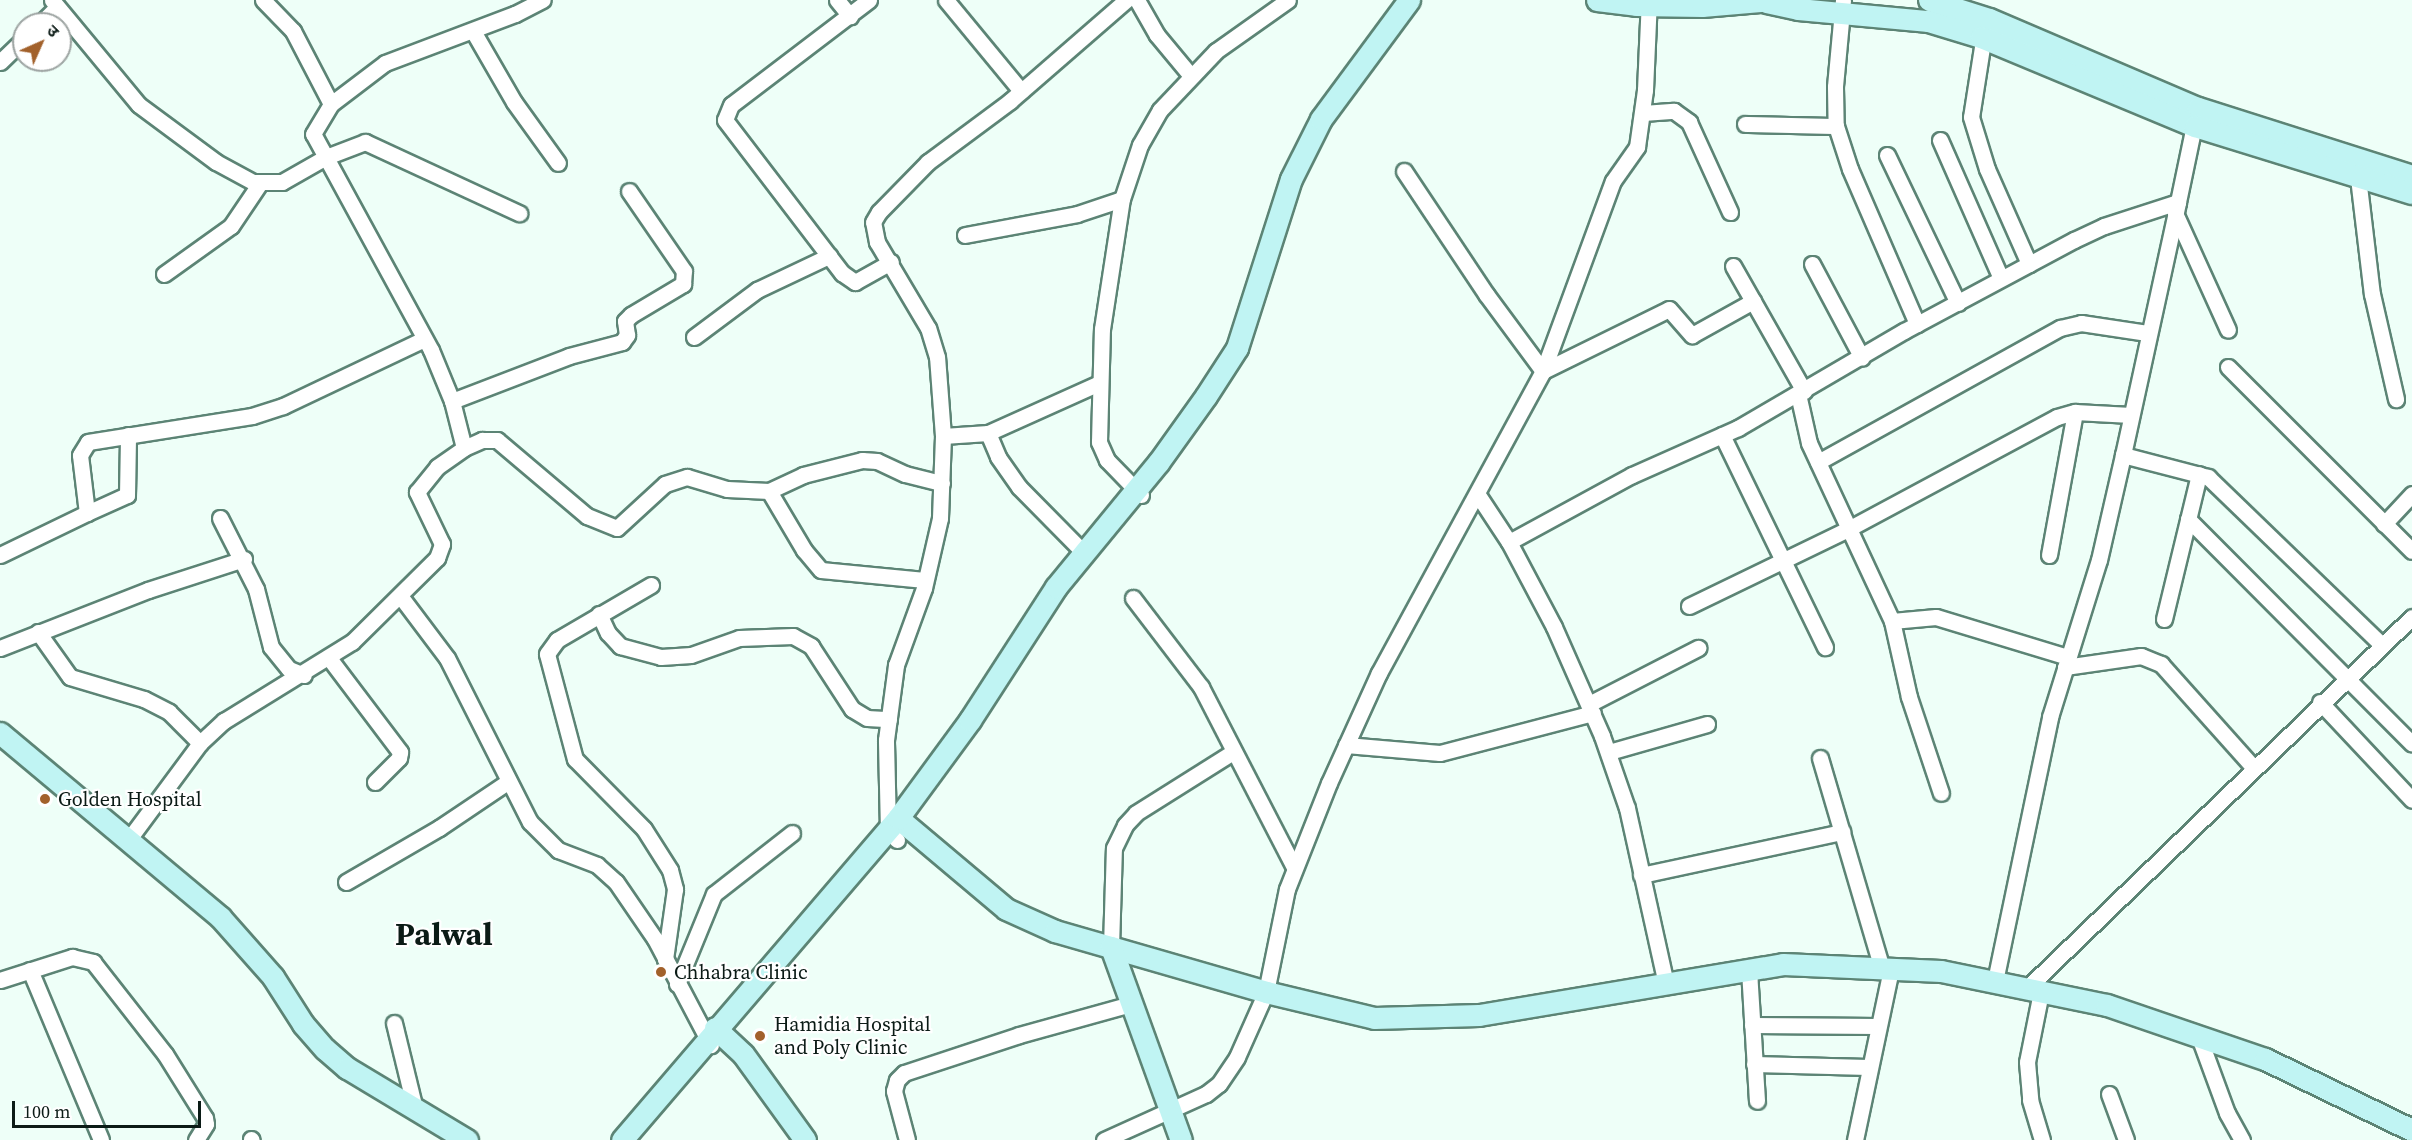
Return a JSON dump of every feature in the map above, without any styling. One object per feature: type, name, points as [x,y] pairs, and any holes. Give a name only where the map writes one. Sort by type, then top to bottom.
[{"type":"street","points":[[263,0],[293,31],[331,104]]},
{"type":"street","points":[[464,448],[452,401],[424,339],[313,134],[331,104],[385,63],[473,31],[543,0]]},
{"type":"street","points":[[837,0],[850,16]]},
{"type":"street","points":[[869,0],[731,105],[725,114],[730,131],[796,209],[842,273],[855,282],[891,262]]},
{"type":"street","points":[[946,0],[1021,91]]},
{"type":"street","points":[[1126,0],[1021,91],[928,162],[879,212],[873,230],[923,319],[937,357],[943,436],[940,518],[925,580],[896,665],[889,719],[884,763],[898,829],[1006,909],[1055,931],[1266,992],[1374,1018],[1479,1015],[1783,964],[1941,971],[2107,1005],[2265,1059],[2412,1130]]},
{"type":"street","points":[[1137,0],[1157,35],[1191,76]]},
{"type":"street","points":[[1138,492],[1107,460],[1099,442],[1099,383],[1108,276],[1122,199],[1146,130],[1191,76],[1233,36],[1288,0]]},
{"type":"street","points":[[1227,362],[1266,212],[1299,137],[1347,60],[1399,0]]},
{"type":"street","points":[[622,1140],[898,829],[1138,492],[1227,362],[1243,332],[1291,179],[1335,95],[1409,0]]},
{"type":"street","points":[[1597,0],[1649,3],[1769,1],[1843,6],[1928,21],[1985,28]]},
{"type":"street","points":[[1929,0],[1985,28],[2196,117],[2357,168],[2412,193]]},
{"type":"street","points":[[1104,1140],[1170,1111],[1219,1084],[1237,1057],[1266,992],[1294,867],[1346,745],[1420,596],[1478,495],[1542,371],[1613,181],[1637,147],[1643,113],[1649,3]]},
{"type":"street","points":[[55,4],[139,105],[216,162],[260,183],[282,182],[357,142],[374,144],[519,213]]},
{"type":"street","points":[[1843,6],[1835,87],[1836,126],[1850,169],[1917,324]]},
{"type":"street","points":[[1985,28],[1971,117],[1987,169],[2029,264]]},
{"type":"street","points":[[473,31],[514,102],[558,163]]},
{"type":"street","points":[[0,62],[12,50]]},
{"type":"street","points":[[1643,113],[1674,111],[1689,122],[1730,212]]},
{"type":"street","points":[[1995,981],[2024,825],[2066,662],[2099,560],[2196,117]]},
{"type":"street","points":[[1745,124],[1836,126]]},
{"type":"street","points":[[1940,140],[2001,278]]},
{"type":"street","points":[[1887,155],[1958,303]]},
{"type":"street","points":[[2357,168],[2412,176]]},
{"type":"street","points":[[2357,168],[2372,294],[2396,399]]},
{"type":"street","points":[[1404,171],[1486,294],[1542,371]]},
{"type":"street","points":[[164,274],[231,226],[260,183]]},
{"type":"street","points":[[452,401],[569,356],[622,342],[627,335],[624,326],[628,318],[683,284],[684,271],[629,191]]},
{"type":"street","points":[[965,235],[1068,216],[1122,199]]},
{"type":"street","points":[[1509,542],[1632,475],[1722,435],[2001,278],[2104,226],[2176,208]]},
{"type":"street","points":[[2176,208],[2228,330]]},
{"type":"street","points":[[694,337],[757,290],[829,256]]},
{"type":"street","points":[[1812,264],[1862,358]]},
{"type":"street","points":[[1733,266],[1801,392],[1818,462],[1892,621],[1909,697],[1941,794]]},
{"type":"street","points":[[1542,371],[1669,309],[1684,331],[1692,335],[1753,301]]},
{"type":"street","points":[[1818,462],[2070,324],[2147,333]]},
{"type":"street","points":[[87,513],[81,449],[95,439],[252,416],[283,406],[424,339]]},
{"type":"street","points":[[2228,367],[2412,551]]},
{"type":"street","points":[[943,436],[988,433],[1099,383]]},
{"type":"street","points":[[1689,606],[1850,528],[2028,430],[2075,412],[2131,415]]},
{"type":"street","points":[[2049,555],[2075,412]]},
{"type":"street","points":[[988,433],[998,458],[1019,487],[1083,552]]},
{"type":"street","points":[[0,555],[127,495],[128,435]]},
{"type":"street","points":[[1722,435],[1825,647]]},
{"type":"street","points":[[129,839],[200,743],[224,721],[329,658],[401,597],[437,558],[442,544],[418,496],[419,485],[464,448],[482,440],[497,440],[587,516],[607,527],[617,528],[629,520],[665,484],[678,478],[687,477],[727,489],[769,491],[803,475],[862,460],[877,461],[905,474],[942,483]]},
{"type":"street","points":[[2123,455],[2208,477],[2250,514],[2382,645]]},
{"type":"street","points":[[2164,619],[2199,474]]},
{"type":"street","points":[[769,491],[804,550],[821,570],[925,580]]},
{"type":"street","points":[[898,829],[1083,552],[1138,492]]},
{"type":"street","points":[[2384,524],[2412,494]]},
{"type":"street","points":[[1478,495],[1509,542],[1591,709],[1609,752],[1627,808],[1666,984]]},
{"type":"street","points":[[220,518],[244,559],[271,647],[289,669],[304,675]]},
{"type":"street","points":[[2188,519],[2412,744]]},
{"type":"street","points":[[0,648],[148,590],[244,559]]},
{"type":"street","points":[[651,585],[553,642],[547,654],[575,759],[596,785],[644,829],[670,870],[675,889],[665,959]]},
{"type":"street","points":[[401,597],[447,658],[509,781],[544,838],[571,858],[597,865],[616,882],[665,959],[677,984],[713,1036],[742,1054],[805,1140]]},
{"type":"street","points":[[1133,598],[1201,687],[1294,867]]},
{"type":"street","points":[[599,614],[608,633],[620,646],[661,657],[691,655],[739,638],[794,636],[811,646],[852,709],[867,718],[889,719]]},
{"type":"street","points":[[1892,621],[1936,617],[2066,662],[2141,656],[2161,664],[2253,767]]},
{"type":"street","points":[[2042,1140],[2030,1100],[2027,1062],[2034,990],[2253,767],[2412,617]]},
{"type":"street","points":[[38,632],[70,678],[150,702],[182,723],[200,743]]},
{"type":"street","points":[[1346,745],[1440,753],[1591,709],[1698,648]]},
{"type":"street","points":[[329,658],[400,752],[399,758],[375,782]]},
{"type":"street","points":[[2320,702],[2412,800]]},
{"type":"street","points":[[1609,752],[1707,724]]},
{"type":"street","points":[[0,733],[220,917],[273,977],[303,1024],[325,1049],[347,1068],[468,1140]]},
{"type":"street","points":[[1181,1140],[1111,947],[1114,848],[1125,825],[1136,813],[1233,752]]},
{"type":"street","points":[[1820,758],[1886,969],[1855,1140]]},
{"type":"street","points":[[346,882],[440,828],[509,781]]},
{"type":"street","points":[[1641,875],[1842,832]]},
{"type":"street","points":[[677,984],[714,894],[792,833]]},
{"type":"street","points":[[0,980],[72,957],[93,962],[165,1054],[205,1118],[206,1124],[196,1140]]},
{"type":"street","points":[[30,970],[101,1140]]},
{"type":"street","points":[[1749,970],[1757,1101]]},
{"type":"street","points":[[907,1140],[894,1091],[897,1080],[904,1073],[1019,1035],[1131,1004]]},
{"type":"street","points":[[394,1023],[415,1109]]},
{"type":"street","points":[[1752,1025],[1877,1026]]},
{"type":"street","points":[[637,1140],[713,1036]]},
{"type":"street","points":[[2199,1037],[2227,1113],[2242,1140]]},
{"type":"street","points":[[1754,1064],[1868,1066]]},
{"type":"street","points":[[2109,1094],[2126,1140]]},
{"type":"place","name":"Golden Hospital","points":[[45,799]]},
{"type":"place","name":"Chhabra Clinic","points":[[661,972]]},
{"type":"place","name":"Hamidia Hospital and Poly Clinic","points":[[760,1036]]},
{"type":"district","name":"Palwal","points":[[444,934]]}]
